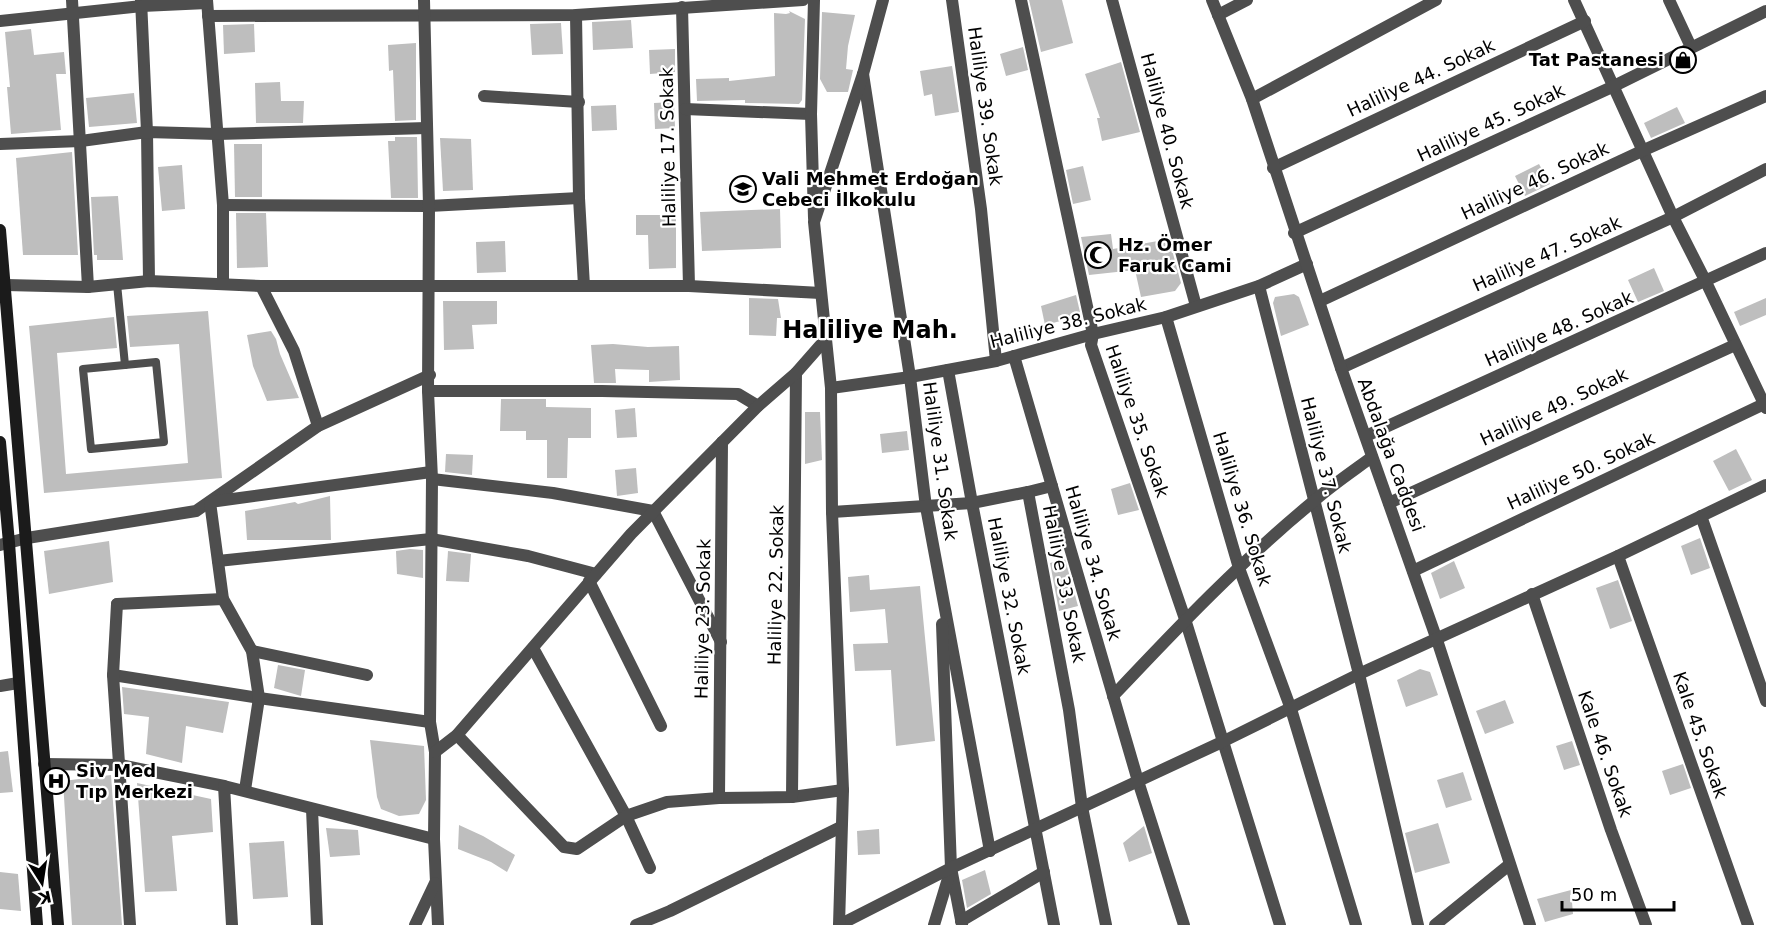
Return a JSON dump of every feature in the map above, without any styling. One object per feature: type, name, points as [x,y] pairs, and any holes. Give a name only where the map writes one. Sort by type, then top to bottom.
[{"type":"main road","points":[[0,230],[58,925]]},
{"type":"main road","points":[[0,442],[5,544],[37,925]]},
{"type":"street","points":[[424,0],[429,206],[427,287],[431,476],[429,722],[435,752],[434,839],[438,925]]},
{"type":"street","points":[[208,16],[576,15],[682,6],[804,0]]},
{"type":"street","points":[[814,0],[811,114],[814,222],[831,388],[832,512],[843,790],[839,925],[951,868],[1291,709],[1359,674],[1618,556],[1766,485]]},
{"type":"street","points":[[814,222],[863,74],[883,0]]},
{"type":"street","name":"Haliliye 39. Sokak","points":[[952,0],[981,209],[996,361]]},
{"type":"street","name":"Haliliye 35. Sokak","points":[[1021,0],[1093,334],[1091,345],[1185,619],[1280,925]]},
{"type":"street","name":"Haliliye 40. Sokak","points":[[1112,0],[1196,306]]},
{"type":"street","name":"Abdalağa Caddesi","points":[[1212,0],[1251,99],[1294,233],[1320,301],[1341,368],[1437,640],[1530,925]]},
{"type":"street","points":[[1218,15],[1247,0]]},
{"type":"street","points":[[1251,99],[1436,0]]},
{"type":"street","points":[[1574,0],[1673,217],[1765,406]]},
{"type":"street","points":[[1669,0],[1691,47]]},
{"type":"street","points":[[0,21],[72,6],[207,1],[223,205],[224,283]]},
{"type":"street","points":[[141,3],[147,132],[149,281]]},
{"type":"street","points":[[72,6],[88,287]]},
{"type":"street","name":"Haliliye 17. Sokak","points":[[682,6],[689,286]]},
{"type":"street","name":"Haliliye 45. Sokak","points":[[1294,233],[1612,87],[1766,11]]},
{"type":"street","points":[[576,15],[579,198],[584,286]]},
{"type":"street","name":"Haliliye 44. Sokak","points":[[1273,168],[1585,21]]},
{"type":"street","name":"Haliliye 31. Sokak","points":[[863,74],[910,377],[926,507],[990,851]]},
{"type":"street","points":[[484,96],[579,102]]},
{"type":"street","name":"Haliliye 46. Sokak","points":[[1320,301],[1644,150],[1766,96]]},
{"type":"street","points":[[685,109],[811,114]]},
{"type":"street","points":[[0,144],[81,141],[147,132],[217,134],[427,128]]},
{"type":"street","name":"Haliliye 47. Sokak","points":[[1341,368],[1673,217],[1766,169]]},
{"type":"street","points":[[223,205],[429,206],[579,198]]},
{"type":"street","name":"Haliliye 48. Sokak","points":[[1366,436],[1766,253]]},
{"type":"street","name":"Haliliye 38. Sokak","points":[[831,388],[910,377],[996,361],[1093,334],[1166,317],[1259,286],[1306,264]]},
{"type":"street","points":[[6,285],[88,287],[149,281],[261,286],[689,286],[821,292]]},
{"type":"street","points":[[261,286],[294,351],[318,426]]},
{"type":"street","name":"Haliliye 37. Sokak","points":[[1259,286],[1359,674],[1418,925]]},
{"type":"street","name":"Haliliye 36. Sokak","points":[[1166,317],[1239,568],[1291,709],[1356,925]]},
{"type":"street","points":[[435,752],[457,735],[631,534],[758,406],[796,373],[825,340]]},
{"type":"street","name":"Haliliye 49. Sokak","points":[[1389,503],[1735,345]]},
{"type":"street","name":"Haliliye 34. Sokak","points":[[1014,356],[1138,781],[1184,925]]},
{"type":"street","name":"Haliliye 32. Sokak","points":[[948,370],[1054,925]]},
{"type":"street","name":"Haliliye 22. Sokak","points":[[792,797],[796,373]]},
{"type":"street","points":[[5,544],[27,538],[196,511],[318,426],[430,375]]},
{"type":"street","points":[[428,391],[738,394],[758,406]]},
{"type":"street","name":"Haliliye 50. Sokak","points":[[1413,571],[1765,406]]},
{"type":"street","name":"Haliliye 23. Sokak","points":[[719,798],[722,442]]},
{"type":"street","points":[[1113,696],[1185,619],[1239,568],[1313,501],[1372,457]]},
{"type":"street","points":[[210,502],[431,476],[653,512]]},
{"type":"street","points":[[1028,492],[1052,486]]},
{"type":"street","name":"Haliliye 33. Sokak","points":[[832,512],[972,503],[1028,492],[1069,710],[1082,807],[1106,925]]},
{"type":"street","points":[[210,502],[223,598],[252,651],[260,698],[245,790]]},
{"type":"street","points":[[653,512],[721,642]]},
{"type":"street","points":[[1701,516],[1766,700]]},
{"type":"street","points":[[218,561],[431,539],[528,556],[593,578],[661,726]]},
{"type":"street","name":"Kale 45. Sokak","points":[[1618,556],[1748,925]]},
{"type":"street","points":[[940,581],[951,868],[961,923],[1044,872]]},
{"type":"street","name":"Kale 46. Sokak","points":[[1532,594],[1611,830],[1646,925]]},
{"type":"street","points":[[130,925],[112,675],[117,604],[223,598]]},
{"type":"street","points":[[533,648],[626,816],[650,868]]},
{"type":"street","points":[[252,651],[367,675]]},
{"type":"street","points":[[112,675],[429,722]]},
{"type":"street","points":[[0,686],[18,683]]},
{"type":"street","points":[[457,735],[564,847],[577,849],[626,816],[667,802],[719,798],[792,797],[843,790]]},
{"type":"street","points":[[45,764],[120,765],[245,790],[434,839]]},
{"type":"street","points":[[224,786],[232,925]]},
{"type":"street","points":[[312,809],[317,925]]},
{"type":"street","points":[[636,925],[670,911],[841,827]]},
{"type":"street","points":[[1435,925],[1509,865]]},
{"type":"street","points":[[934,925],[951,868]]},
{"type":"street","points":[[416,925],[435,882]]},
{"type":"lane","points":[[117,284],[125,365]]},
{"type":"lane","points":[[156,362],[164,441],[91,449],[83,369],[125,365],[156,362]]},
{"type":"building","points":[[1029,0],[1062,0],[1073,43],[1041,52]]},
{"type":"building","points":[[789,11],[805,19],[802,100],[799,104],[745,103],[745,100],[697,101],[696,79],[729,78],[729,81],[775,76],[774,13],[786,14],[790,13]]},
{"type":"building","points":[[822,12],[855,15],[848,46],[846,69],[853,70],[848,92],[827,92],[820,79]]},
{"type":"building","points":[[631,20],[633,48],[593,50],[592,22]]},
{"type":"building","points":[[561,23],[563,54],[532,55],[530,24]]},
{"type":"building","points":[[254,24],[255,52],[224,54],[223,25]]},
{"type":"building","points":[[31,29],[34,55],[64,52],[66,74],[56,74],[61,130],[11,134],[5,32]]},
{"type":"building","points":[[416,43],[416,120],[395,121],[393,70],[389,71],[388,45]]},
{"type":"building","points":[[1023,47],[1028,70],[1006,76],[1000,54]]},
{"type":"building","points":[[675,49],[675,72],[650,74],[649,50]]},
{"type":"building","points":[[1121,62],[1140,132],[1102,141],[1097,118],[1100,118],[1085,74]]},
{"type":"building","points":[[952,66],[959,112],[935,116],[932,94],[924,96],[920,71]]},
{"type":"building","points":[[280,82],[281,101],[304,101],[303,123],[256,123],[255,83]]},
{"type":"building","points":[[134,93],[137,123],[89,127],[86,98]]},
{"type":"building","points":[[674,102],[675,128],[655,129],[654,103]]},
{"type":"building","points":[[616,105],[617,130],[592,131],[591,106]]},
{"type":"building","points":[[1677,107],[1685,123],[1651,138],[1644,123]]},
{"type":"building","points":[[395,137],[417,137],[418,198],[391,198],[388,141],[395,141]]},
{"type":"building","points":[[440,138],[471,139],[473,190],[443,191]]},
{"type":"building","points":[[234,144],[262,144],[262,197],[235,197]]},
{"type":"building","points":[[72,152],[78,255],[23,255],[16,158]]},
{"type":"building","points":[[1539,164],[1550,184],[1525,196],[1515,176]]},
{"type":"building","points":[[182,165],[185,209],[162,211],[158,167]]},
{"type":"building","points":[[1083,166],[1091,200],[1073,204],[1066,170]]},
{"type":"building","points":[[118,196],[123,260],[97,260],[97,255],[94,255],[91,197]]},
{"type":"building","points":[[780,209],[781,248],[702,251],[700,212]]},
{"type":"building","points":[[236,213],[266,213],[268,267],[237,268]]},
{"type":"building","points":[[636,215],[676,215],[676,268],[649,269],[648,235],[636,235]]},
{"type":"building","points":[[1111,234],[1113,249],[1169,239],[1181,283],[1175,291],[1141,297],[1135,270],[1089,275],[1081,237]]},
{"type":"building","points":[[505,241],[506,272],[477,273],[476,242]]},
{"type":"building","points":[[1654,268],[1664,291],[1638,302],[1628,280]]},
{"type":"building","points":[[1294,294],[1299,297],[1309,325],[1281,336],[1273,303],[1275,297]]},
{"type":"building","points":[[1076,295],[1080,312],[1076,317],[1045,325],[1041,306]]},
{"type":"building","points":[[749,298],[778,299],[781,318],[777,318],[776,336],[749,335]]},
{"type":"building","points":[[1766,298],[1766,315],[1740,326],[1734,312]]},
{"type":"building","points":[[443,301],[497,301],[497,324],[472,325],[474,349],[444,350]]},
{"type":"building","points":[[208,311],[222,478],[44,493],[29,326],[114,317],[117,348],[57,353],[66,474],[188,463],[179,344],[130,347],[127,316]]},
{"type":"building","points":[[271,331],[299,398],[267,401],[253,366],[247,335]]},
{"type":"building","points":[[591,345],[648,347],[679,346],[680,380],[649,382],[649,370],[615,369],[616,383],[594,383]]},
{"type":"building","points":[[501,399],[546,399],[546,407],[591,408],[591,438],[568,438],[567,478],[547,478],[547,440],[526,440],[526,431],[500,431]]},
{"type":"building","points":[[635,408],[637,437],[617,438],[615,410]]},
{"type":"building","points":[[805,412],[820,412],[822,460],[805,464]]},
{"type":"building","points":[[907,431],[909,450],[882,453],[880,434]]},
{"type":"building","points":[[1736,449],[1752,480],[1729,491],[1713,461]]},
{"type":"building","points":[[446,454],[473,455],[472,475],[445,472]]},
{"type":"building","points":[[636,468],[638,493],[617,496],[615,470]]},
{"type":"building","points":[[1130,483],[1139,510],[1118,515],[1111,489]]},
{"type":"building","points":[[330,496],[331,540],[247,540],[245,511],[295,502],[298,504]]},
{"type":"building","points":[[1700,538],[1710,568],[1691,575],[1681,546]]},
{"type":"building","points":[[109,541],[113,582],[49,594],[44,551]]},
{"type":"building","points":[[423,550],[423,578],[397,574],[396,551]]},
{"type":"building","points":[[448,551],[471,554],[469,582],[446,581]]},
{"type":"building","points":[[1065,559],[1078,606],[1059,611],[1050,563]]},
{"type":"building","points":[[1454,561],[1465,588],[1440,599],[1431,573]]},
{"type":"building","points":[[869,575],[870,590],[920,586],[935,741],[896,746],[891,670],[855,671],[853,644],[888,643],[885,609],[850,612],[848,577]]},
{"type":"building","points":[[1618,580],[1632,621],[1610,629],[1596,588]]},
{"type":"building","points":[[278,665],[305,670],[301,696],[274,688]]},
{"type":"building","points":[[1420,669],[1430,672],[1438,695],[1406,707],[1397,680]]},
{"type":"building","points":[[122,687],[229,702],[223,733],[186,726],[182,763],[146,754],[149,717],[124,714]]},
{"type":"building","points":[[1505,700],[1514,723],[1485,734],[1476,711]]},
{"type":"building","points":[[370,740],[424,746],[426,800],[419,814],[399,816],[381,809],[377,797]]},
{"type":"building","points":[[1572,741],[1580,765],[1564,770],[1556,746]]},
{"type":"building","points":[[8,751],[13,792],[0,793],[0,752]]},
{"type":"building","points":[[1683,764],[1691,788],[1670,795],[1662,771]]},
{"type":"building","points":[[1463,772],[1472,800],[1446,808],[1437,780]]},
{"type":"building","points":[[111,775],[122,925],[72,925],[63,781]]},
{"type":"building","points":[[137,783],[211,799],[213,832],[172,836],[177,891],[145,892]]},
{"type":"building","points":[[1438,823],[1450,863],[1415,873],[1405,833]]},
{"type":"building","points":[[459,825],[515,855],[507,872],[491,862],[458,849]]},
{"type":"building","points":[[1144,826],[1152,853],[1129,862],[1123,843]]},
{"type":"building","points":[[326,828],[358,830],[360,855],[330,857]]},
{"type":"building","points":[[879,829],[880,854],[858,855],[857,831]]},
{"type":"building","points":[[284,841],[288,897],[253,899],[249,843]]},
{"type":"building","points":[[985,870],[991,894],[967,908],[962,880]]},
{"type":"building","points":[[0,872],[18,874],[21,911],[0,909]]},
{"type":"building","points":[[1571,890],[1573,914],[1545,922],[1537,899]]},
{"type":"place","name":"Tat Pastanesi","points":[[1683,60]]},
{"type":"place","name":"Vali Mehmet Erdoğan Cebeci İlkokulu","points":[[743,189]]},
{"type":"place","name":"Hz. Ömer Faruk Cami","points":[[1098,255]]},
{"type":"place","name":"Siv Med Tıp Merkezi","points":[[56,781]]},
{"type":"district","name":"Haliliye Mah.","points":[[870,330]]}]
